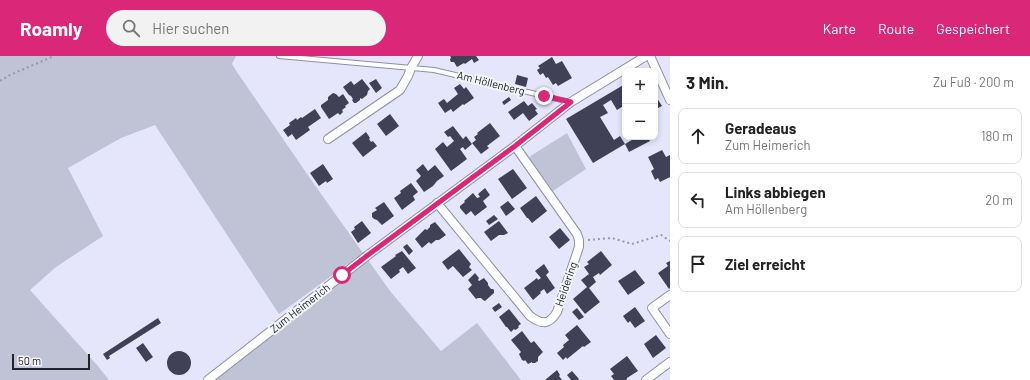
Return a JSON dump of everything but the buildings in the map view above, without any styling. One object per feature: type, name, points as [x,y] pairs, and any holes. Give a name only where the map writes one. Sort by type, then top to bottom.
[{"type":"street","points":[[328,139],[400,90],[418,56]]},
{"type":"street","name":"Zum Heimerich","points":[[208,380],[368,255],[515,146],[571,102],[646,56]]},
{"type":"street","points":[[650,56],[670,100]]},
{"type":"street","points":[[515,146],[579,240]]},
{"type":"street","name":"Heidering","points":[[437,204],[530,316],[543,323],[553,318],[557,312],[579,247],[579,240]]},
{"type":"street","points":[[670,295],[652,308],[670,334]]},
{"type":"street","points":[[646,380],[670,362]]},
{"type":"lane","name":"Am Höllenberg","points":[[279,56],[434,70],[571,102]]},
{"type":"path","points":[[0,81],[10,75],[54,56]]},
{"type":"path","points":[[579,240],[612,238],[632,244],[661,234],[670,241]]},
{"type":"shaded area","points":[[0,56],[236,56],[232,64],[237,72],[363,253],[279,314],[155,125],[121,138],[68,168],[103,236],[56,267],[30,290],[109,380],[0,380]]},
{"type":"shaded area","points":[[567,133],[586,169],[553,191],[529,157]]},
{"type":"shaded area","points":[[368,260],[390,291],[441,351],[477,323],[521,380],[213,380]]},
{"type":"route","points":[[342,275],[515,146],[571,102],[544,96]]}]
